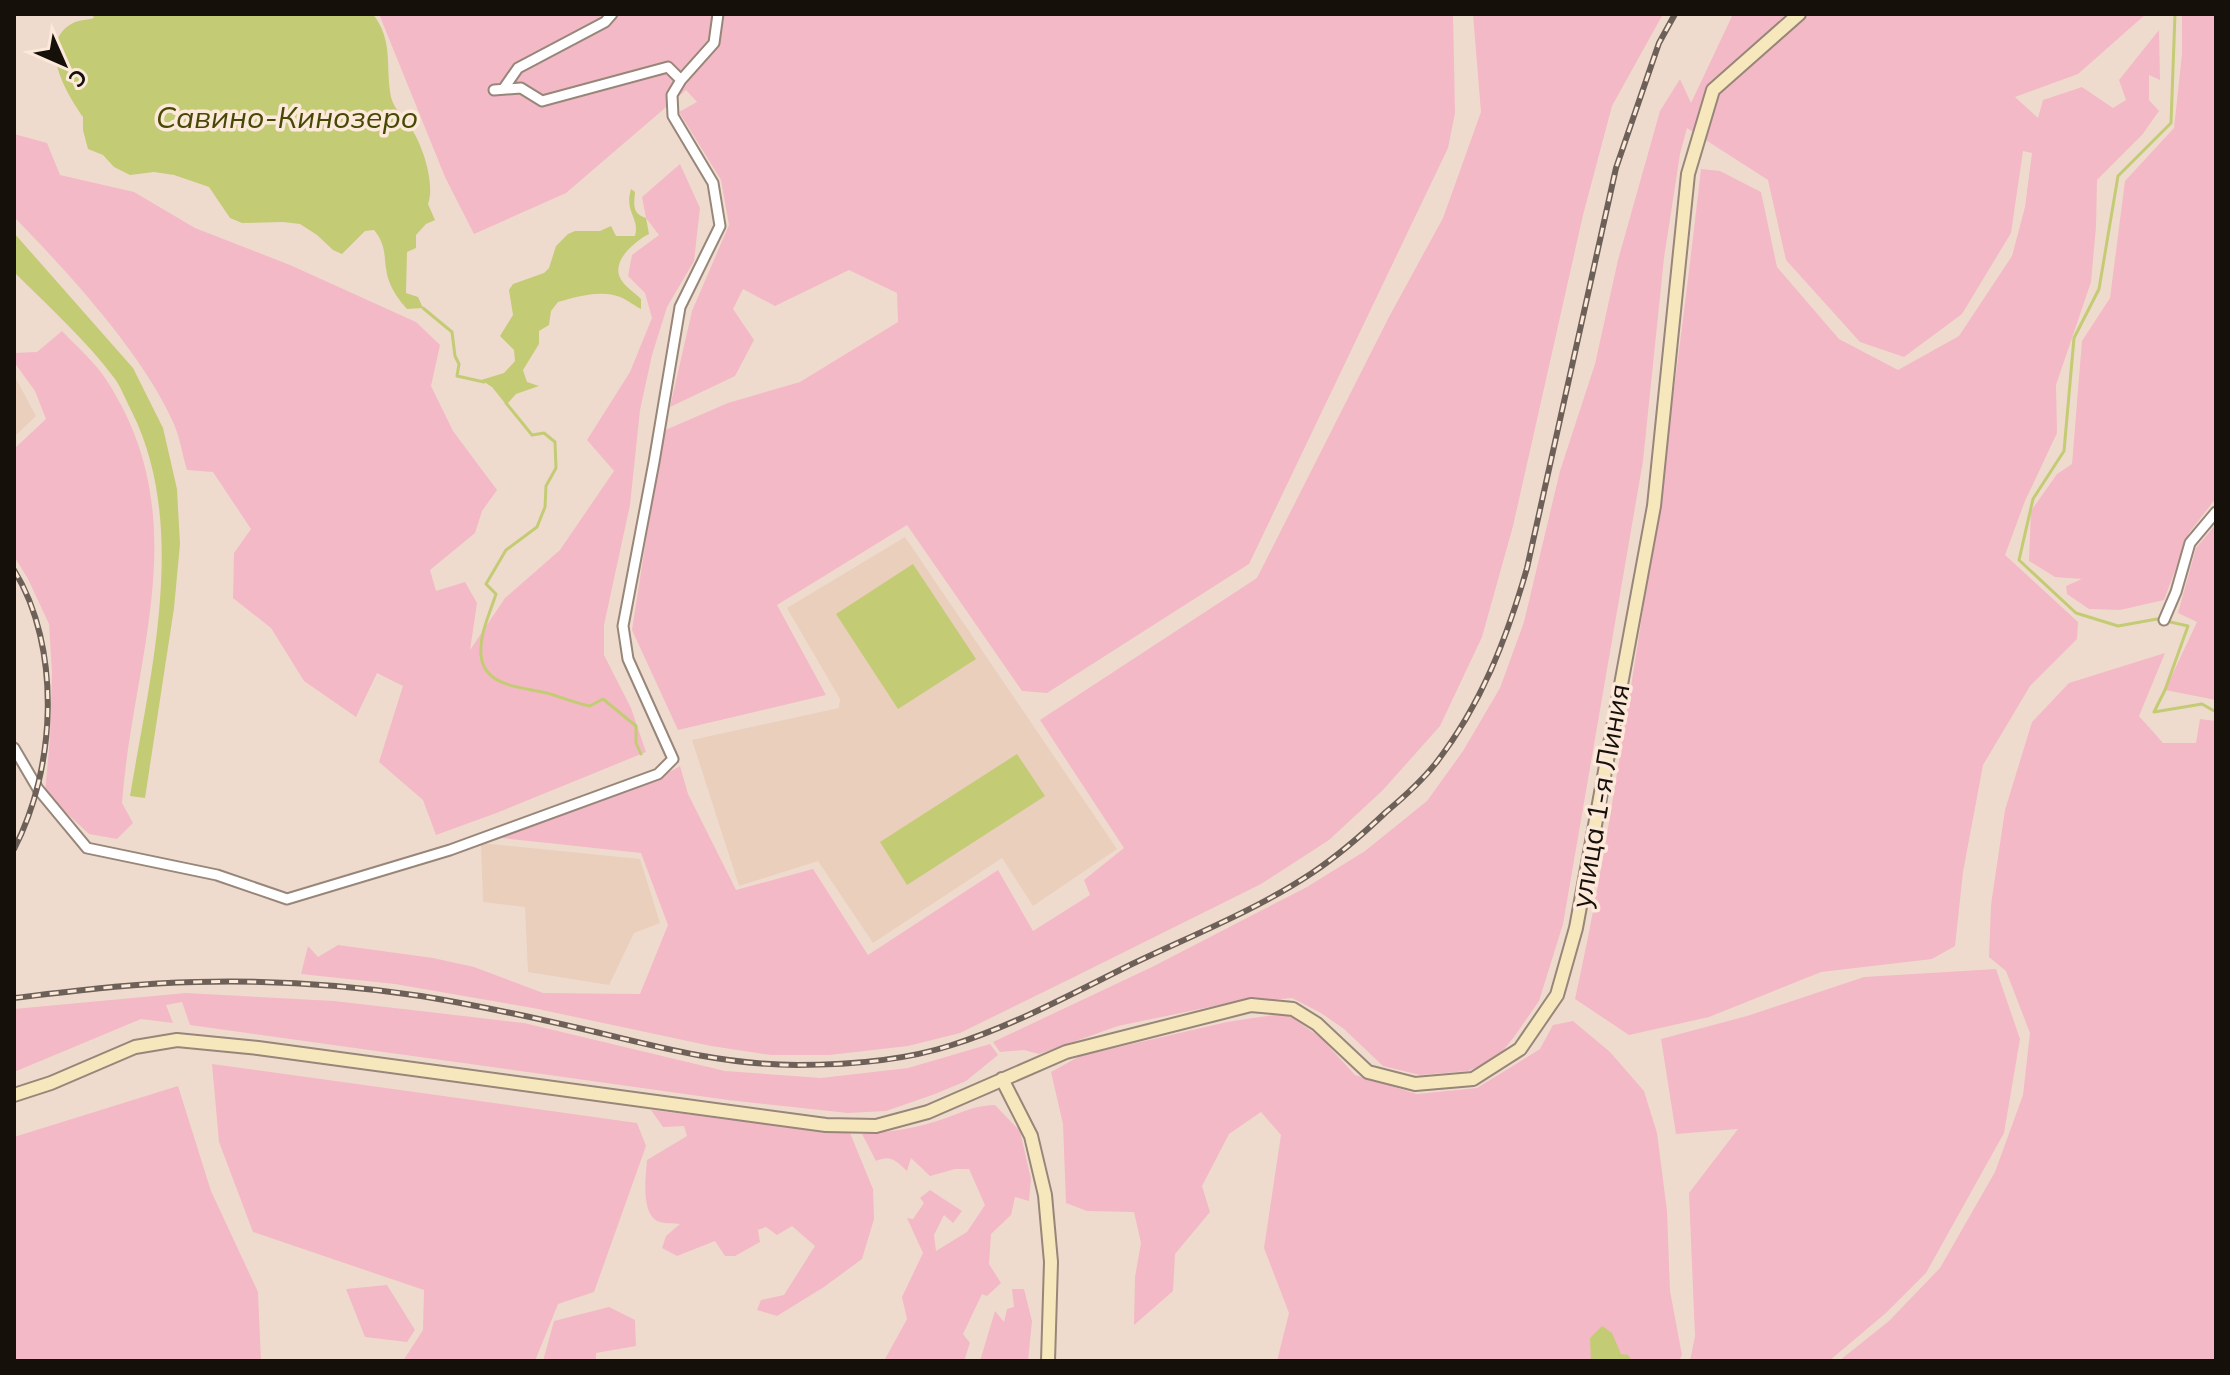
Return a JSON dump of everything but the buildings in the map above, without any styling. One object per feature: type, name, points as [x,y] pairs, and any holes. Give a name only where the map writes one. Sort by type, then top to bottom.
[{"type":"street","points":[[612,14],[605,22],[518,68],[499,89],[521,88],[542,101],[668,67],[681,80]]},
{"type":"street","points":[[16,754],[38,789],[87,848],[217,875],[287,899],[450,850],[658,774],[673,759],[628,659],[623,626],[680,307],[720,226],[713,183],[673,116],[672,95],[681,80],[714,43],[718,14]]},
{"type":"street","name":"улица 1-я Линия","points":[[14,1095],[51,1083],[135,1047],[177,1040],[258,1048],[826,1125],[876,1126],[928,1112],[1066,1052],[1251,1005],[1293,1009],[1317,1024],[1368,1072],[1415,1084],[1473,1079],[1520,1049],[1557,995],[1576,928],[1654,506],[1688,174],[1713,90],[1799,14]]},
{"type":"street","points":[[2164,620],[2176,592],[2190,543],[2216,512]]},
{"type":"street","points":[[1002,1079],[1031,1136],[1045,1195],[1051,1262],[1048,1361]]},
{"type":"shaded area","points":[[379,14],[1453,14],[1455,113],[1448,148],[1249,564],[1047,693],[1022,691],[907,525],[777,605],[826,695],[678,730],[632,630],[663,431],[728,403],[800,382],[898,322],[897,293],[849,270],[775,306],[743,289],[733,309],[754,340],[735,376],[670,407],[692,311],[729,225],[721,180],[679,112],[697,102],[686,90],[566,193],[474,234],[445,177]]},
{"type":"shaded area","points":[[1473,14],[1663,14],[1612,106],[1583,215],[1513,526],[1482,637],[1440,726],[1383,790],[1329,840],[1261,884],[960,1033],[908,1046],[829,1055],[771,1055],[395,984],[301,974],[308,946],[318,957],[338,945],[474,967],[543,993],[640,994],[668,925],[641,853],[502,838],[501,834],[650,783],[680,766],[688,794],[736,890],[813,869],[868,955],[998,870],[1033,931],[1090,895],[1084,880],[1124,848],[1040,720],[1257,578],[1389,317],[1443,218],[1481,112]]},
{"type":"shaded area","points":[[1733,14],[2146,14],[2078,74],[2015,97],[2038,118],[2043,100],[2082,87],[2113,108],[2126,100],[2119,80],[2159,30],[2160,80],[2149,75],[2149,100],[2159,111],[2142,135],[2097,180],[2091,282],[2056,385],[2057,433],[2025,501],[2005,555],[2078,622],[2077,639],[2030,686],[1983,765],[1963,872],[1955,946],[1932,959],[1821,972],[1709,1017],[1629,1035],[1575,999],[1603,858],[1647,580],[1701,169],[1720,171],[1761,192],[1777,267],[1839,339],[1898,370],[1959,336],[2012,256],[2025,207],[2032,153],[2023,151],[2011,233],[1962,314],[1904,357],[1860,342],[1786,260],[1768,180],[1687,128],[1664,258],[1643,461],[1563,924],[1539,1001],[1514,1037],[1497,1058],[1468,1071],[1420,1075],[1383,1066],[1344,1029],[1292,998],[1224,1004],[1118,1026],[1039,1054],[1024,1050],[1000,1052],[993,1042],[1152,967],[1307,887],[1365,851],[1427,801],[1463,751],[1500,688],[1524,622],[1560,471],[1595,364],[1618,260],[1660,111],[1680,79],[1691,103]]},
{"type":"shaded area","points":[[2182,14],[2216,14],[2216,498],[2189,533],[2164,600],[2120,610],[2089,609],[2067,594],[2066,586],[2082,579],[2055,577],[2029,561],[2031,511],[2057,474],[2072,464],[2082,341],[2110,298],[2125,181],[2174,128],[2182,54]]},
{"type":"shaded area","points":[[14,134],[47,143],[60,175],[134,192],[195,228],[290,265],[416,322],[440,345],[431,386],[453,431],[497,490],[482,511],[475,533],[430,570],[436,591],[465,582],[477,603],[470,650],[505,598],[560,550],[614,471],[587,440],[630,372],[652,318],[645,293],[628,276],[632,255],[659,235],[646,218],[642,197],[680,164],[700,208],[694,261],[667,307],[652,355],[640,410],[630,505],[604,625],[604,655],[631,708],[646,752],[436,835],[423,800],[379,762],[403,686],[377,673],[356,717],[304,681],[271,628],[233,598],[234,553],[251,529],[213,472],[187,470],[173,422],[143,369],[80,288],[14,217]]},
{"type":"shaded area","points":[[62,331],[107,381],[134,433],[149,485],[154,537],[152,589],[122,803],[133,823],[117,839],[89,834],[45,793],[52,673],[49,624],[14,556],[14,449],[46,419],[35,391],[14,362],[14,353],[37,352]]},
{"type":"shaded area","points":[[14,375],[36,416],[14,437]]},
{"type":"shaded area","points":[[2216,524],[2216,700],[2165,690],[2197,622],[2178,613],[2196,548]]},
{"type":"shaded area","points":[[905,537],[1117,849],[1033,906],[1002,858],[873,943],[818,861],[739,886],[692,740],[839,708],[840,699],[787,608]]},
{"type":"shaded area","points":[[2165,653],[2139,716],[2163,743],[2196,743],[2200,719],[2216,721],[2216,1361],[1839,1361],[1889,1321],[1940,1268],[1995,1172],[2023,1095],[2030,1033],[2006,971],[1989,957],[1991,905],[2005,810],[2032,722],[2069,683]]},
{"type":"shaded area","points":[[481,843],[640,859],[660,923],[634,933],[609,985],[528,972],[525,907],[483,902]]},
{"type":"shaded area","points":[[1996,969],[2020,1039],[2004,1133],[1926,1273],[1887,1312],[1829,1361],[1690,1361],[1695,1336],[1689,1193],[1738,1129],[1676,1134],[1661,1039],[1747,1016],[1864,977]]},
{"type":"shaded area","points":[[186,993],[334,1001],[524,1023],[725,1071],[821,1078],[908,1068],[990,1044],[998,1055],[966,1081],[935,1094],[886,1111],[848,1113],[728,1100],[190,1025],[182,1002],[166,1005],[173,1023],[141,1019],[14,1072],[14,1009]]},
{"type":"shaded area","points":[[1286,1013],[1321,1038],[1355,1075],[1417,1094],[1477,1088],[1540,1049],[1553,1025],[1573,1021],[1610,1052],[1644,1091],[1657,1133],[1667,1211],[1670,1291],[1682,1355],[1679,1361],[1277,1361],[1289,1313],[1264,1248],[1281,1135],[1261,1112],[1229,1134],[1202,1186],[1210,1212],[1175,1254],[1173,1291],[1134,1325],[1135,1277],[1141,1243],[1134,1212],[1087,1211],[1066,1203],[1063,1124],[1051,1072],[1080,1056],[1227,1022]]},
{"type":"shaded area","points":[[212,1064],[637,1123],[646,1146],[594,1292],[558,1304],[535,1361],[403,1361],[423,1330],[424,1290],[253,1232],[219,1142]]},
{"type":"shaded area","points":[[178,1086],[211,1191],[258,1292],[261,1361],[14,1361],[14,1137]]},
{"type":"shaded area","points":[[995,1105],[1020,1131],[1031,1179],[1029,1201],[1015,1197],[1011,1215],[991,1234],[989,1264],[1001,1283],[987,1296],[982,1294],[963,1334],[970,1343],[964,1361],[884,1361],[907,1319],[902,1297],[923,1253],[907,1218],[913,1219],[924,1203],[920,1198],[930,1190],[962,1211],[953,1223],[944,1215],[934,1235],[936,1251],[967,1232],[985,1205],[969,1169],[955,1169],[930,1176],[911,1158],[907,1171],[890,1158],[876,1161],[862,1134],[915,1127],[975,1108]]},
{"type":"shaded area","points":[[651,1110],[850,1133],[873,1189],[874,1219],[862,1259],[777,1316],[757,1310],[761,1300],[784,1295],[815,1246],[792,1226],[777,1235],[766,1227],[758,1230],[760,1242],[735,1256],[725,1256],[715,1241],[677,1256],[662,1248],[666,1236],[680,1224],[660,1222],[649,1212],[645,1185],[647,1160],[687,1136],[684,1126],[663,1127]]},
{"type":"shaded area","points":[[387,1285],[415,1330],[407,1342],[365,1337],[346,1289]]},
{"type":"shaded area","points":[[1012,1289],[1024,1289],[1032,1321],[1028,1361],[980,1361],[995,1311],[1004,1322],[1007,1309],[1014,1307]]},
{"type":"shaded area","points":[[609,1307],[635,1320],[636,1346],[596,1353],[596,1361],[543,1361],[554,1321]]},
{"type":"water","name":"Савино-Кинозеро","points":[[92,14],[373,14],[384,34],[391,97],[418,140],[429,178],[428,204],[435,220],[426,224],[416,235],[416,248],[407,252],[406,293],[418,297],[423,308],[407,309],[394,292],[387,274],[382,243],[374,230],[365,231],[342,254],[300,224],[242,223],[230,218],[209,187],[174,175],[154,172],[130,175],[114,167],[103,155],[88,149],[83,117],[63,82],[55,54],[63,31],[75,22],[94,18]]},
{"type":"water","points":[[631,189],[635,192],[635,208],[638,214],[646,218],[649,234],[628,250],[618,269],[622,282],[641,299],[641,309],[610,294],[587,295],[558,302],[551,311],[549,325],[539,331],[539,344],[523,370],[527,382],[539,386],[516,394],[507,404],[481,380],[504,373],[515,361],[514,350],[500,336],[513,315],[509,290],[513,284],[544,273],[549,268],[556,246],[575,231],[600,231],[611,226],[616,236],[635,236],[636,224],[629,204]]},
{"type":"water","points":[[14,233],[133,368],[163,428],[177,489],[180,544],[174,608],[145,798],[130,796],[160,602],[162,552],[159,504],[149,457],[115,379],[79,337],[14,272]]},
{"type":"water","points":[[913,564],[976,659],[898,709],[836,614]]},
{"type":"water","points":[[1017,754],[1045,796],[907,885],[880,842]]},
{"type":"water","points":[[1602,1326],[1612,1333],[1621,1354],[1628,1355],[1632,1361],[1591,1361],[1590,1338]]},
{"type":"waterway","points":[[2175,14],[2171,123],[2118,176],[2099,289],[2074,338],[2064,451],[2033,499],[2019,560],[2076,613],[2118,626],[2157,619],[2188,626],[2154,712],[2202,704],[2216,712]]},
{"type":"waterway","points":[[423,308],[452,332],[459,364],[457,376],[484,382]]},
{"type":"waterway","points":[[506,403],[532,435],[544,433],[555,442],[556,468],[546,486],[545,507],[537,527],[506,550],[486,584],[496,594],[482,640],[484,666],[489,674],[506,684],[590,706],[603,699],[636,726],[636,743],[641,754]]},
{"type":"railway","points":[[14,998],[173,983],[252,982],[337,986],[466,1004],[722,1059],[772,1064],[856,1063],[933,1050],[997,1029],[1290,887],[1350,844],[1424,777],[1452,741],[1491,670],[1527,568],[1616,168],[1659,43],[1675,14]]},
{"type":"railway","points":[[14,570],[30,601],[40,635],[48,709],[38,783],[14,849]]}]
